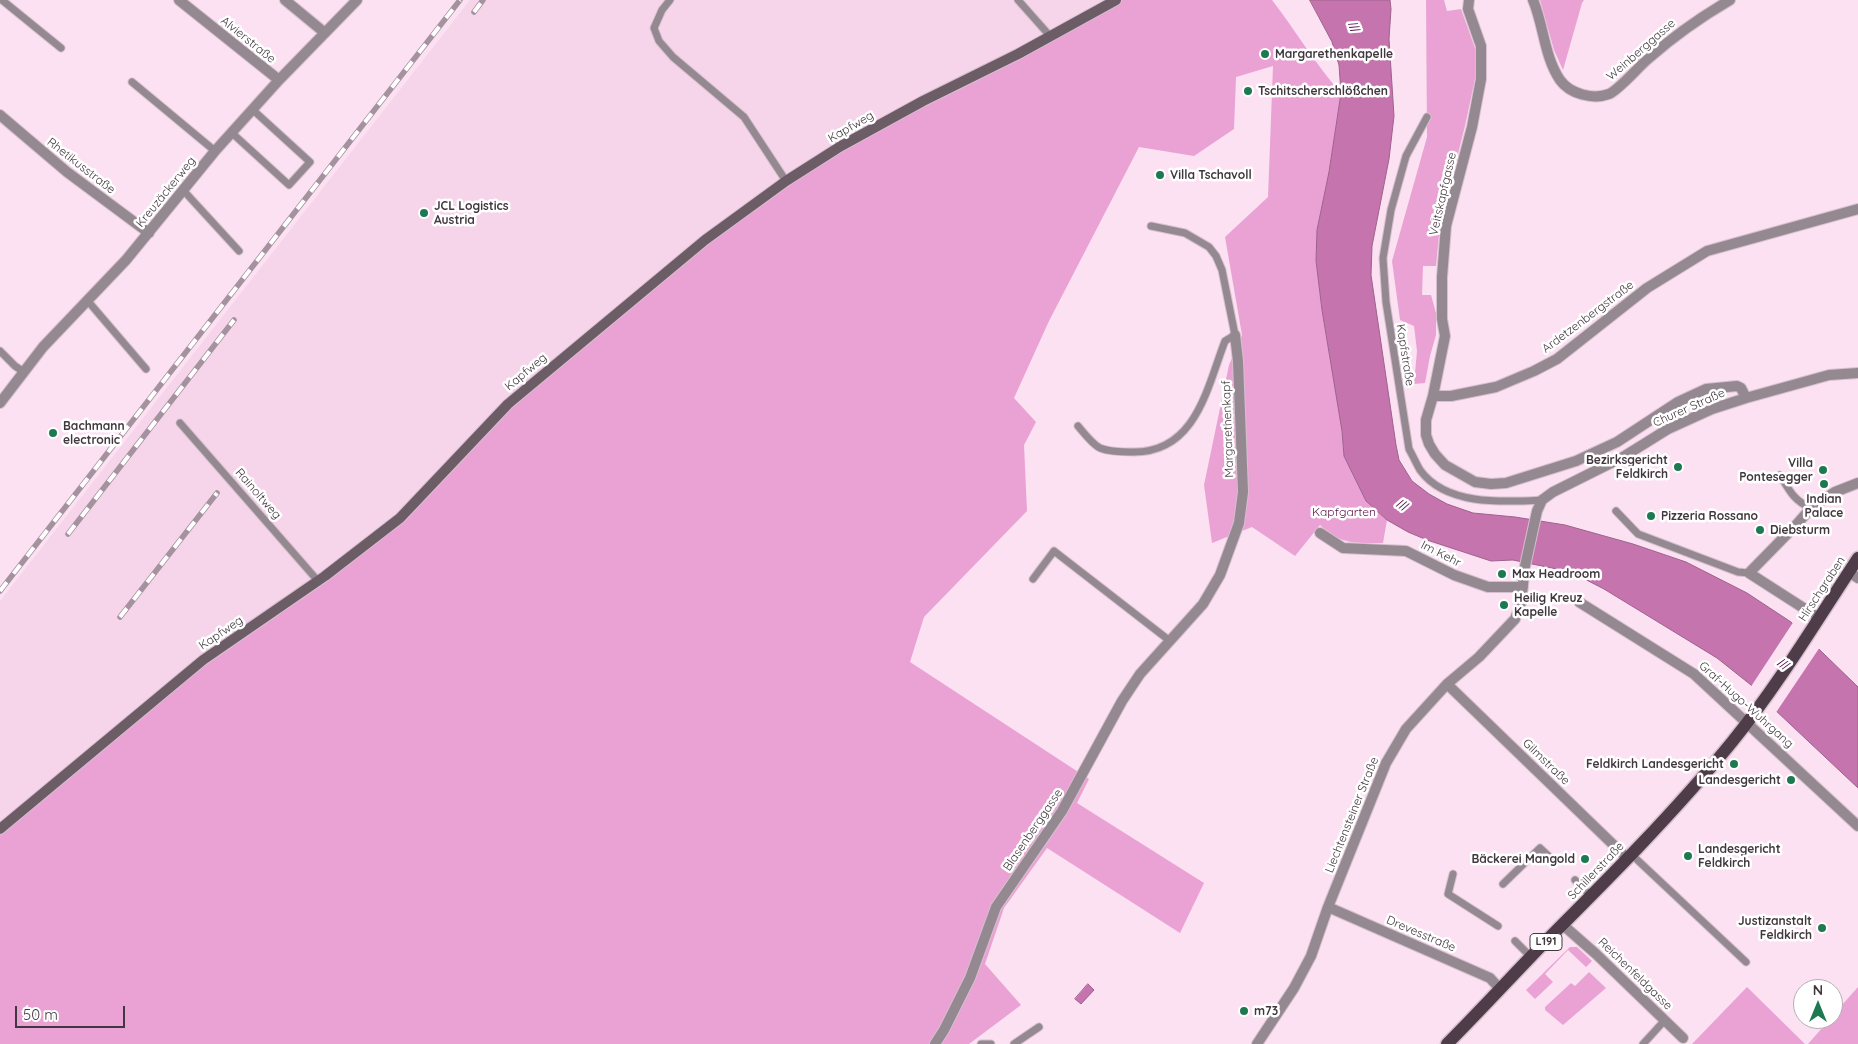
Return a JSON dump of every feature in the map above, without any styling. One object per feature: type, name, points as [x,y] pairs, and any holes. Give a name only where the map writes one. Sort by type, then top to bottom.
[{"type":"main road","name":"Hirschgraben","points":[[1758,707],[1819,618],[1853,575],[1858,558]]},
{"type":"main road","name":"Schillerstraße","points":[[1447,1044],[1689,792],[1758,707]]},
{"type":"street","name":"Alvierstraße","points":[[179,0],[279,80]]},
{"type":"street","points":[[285,0],[325,33]]},
{"type":"street","name":"Kreuzäckerweg","points":[[0,403],[43,347],[126,260],[215,151],[279,80],[357,0]]},
{"type":"street","name":"Kapfweg","points":[[0,829],[203,660],[318,581],[400,518],[508,404],[705,240],[786,181],[841,146],[1116,0]]},
{"type":"street","name":"Veitskapfgasse","points":[[1433,396],[1445,336],[1442,319],[1442,277],[1446,226],[1472,127],[1481,79],[1481,46],[1468,9],[1468,0]]},
{"type":"street","name":"Weinberggasse","points":[[1533,0],[1548,52],[1560,80],[1577,93],[1598,96],[1614,91],[1649,58],[1689,26],[1730,0]]},
{"type":"street","name":"Rhetikusstraße","points":[[0,115],[67,172],[149,233]]},
{"type":"street","name":"Ardetzenbergstraße","points":[[1433,396],[1452,396],[1496,387],[1557,359],[1647,288],[1707,251],[1858,209]]},
{"type":"street","name":"Margarethenkapf","points":[[1235,335],[1238,361],[1243,492],[1239,523]]},
{"type":"street","name":"Churer Straße","points":[[1542,500],[1553,492],[1623,456],[1668,429],[1712,409],[1829,376],[1858,373]]},
{"type":"street","points":[[1433,396],[1426,420],[1426,434],[1435,454],[1445,465],[1460,474],[1475,482],[1491,484],[1506,483],[1576,461],[1617,442],[1678,402],[1706,389],[1737,386],[1746,398]]},
{"type":"street","points":[[1819,618],[1748,573],[1797,524],[1810,508],[1835,492],[1858,483]]},
{"type":"street","name":"Liechtensteiner Straße","points":[[1257,1044],[1286,1000],[1310,956],[1386,763],[1406,729],[1447,684],[1479,657],[1515,619],[1521,603],[1525,566],[1537,511],[1542,500]]},
{"type":"street","name":"Blasenberggasse","points":[[935,1044],[970,978],[996,907],[1062,811],[1122,701],[1140,674],[1202,604],[1220,575],[1239,523]]},
{"type":"street","name":"Im Kehr","points":[[1320,533],[1343,548],[1406,551],[1454,575],[1488,587],[1523,587]]},
{"type":"street","name":"Graf-Hugo-Wuhrgang","points":[[1579,602],[1694,674],[1858,826]]},
{"type":"street","name":"Gilmstraße","points":[[1447,684],[1629,856]]},
{"type":"street","name":"Drevesstraße","points":[[1328,907],[1490,978],[1500,989]]},
{"type":"street","name":"Reichenfeldgasse","points":[[1563,925],[1665,1020],[1684,1041]]},
{"type":"lane","points":[[2,0],[61,48]]},
{"type":"lane","points":[[670,0],[662,10],[654,28],[658,41],[673,57],[744,117],[786,181]]},
{"type":"lane","points":[[1018,0],[1050,36]]},
{"type":"lane","points":[[132,82],[215,151]]},
{"type":"lane","points":[[232,133],[289,185],[310,162],[253,110]]},
{"type":"lane","name":"Kapfstraße","points":[[1426,117],[1406,156],[1391,210],[1383,258],[1386,302],[1409,449],[1420,470],[1436,485],[1453,493],[1481,501],[1542,500]]},
{"type":"lane","points":[[183,190],[239,251]]},
{"type":"lane","name":"Margarethenkapf","points":[[1078,426],[1099,448],[1123,452],[1144,452],[1170,444],[1183,434],[1197,415],[1225,341],[1235,335],[1222,270],[1216,256],[1209,247],[1185,234],[1151,226]]},
{"type":"lane","points":[[87,300],[146,369]]},
{"type":"lane","points":[[0,352],[24,372]]},
{"type":"lane","name":"Rainoltweg","points":[[180,423],[318,581]]},
{"type":"lane","points":[[1780,475],[1792,496],[1810,508]]},
{"type":"lane","points":[[1616,511],[1638,534],[1738,572],[1748,573]]},
{"type":"lane","points":[[1033,579],[1054,551],[1170,641]]},
{"type":"lane","points":[[1503,884],[1540,848],[1555,862]]},
{"type":"lane","points":[[1629,856],[1746,962]]},
{"type":"lane","points":[[1453,874],[1448,894],[1498,926]]},
{"type":"lane","points":[[1575,880],[1591,896]]},
{"type":"lane","points":[[1515,941],[1531,957]]},
{"type":"lane","points":[[1642,1044],[1665,1020]]},
{"type":"lane","points":[[1014,1044],[1039,1027]]},
{"type":"lane","points":[[981,1044],[991,1044]]},
{"type":"shaded area","points":[[470,0],[1116,0],[418,501],[0,829],[0,601]]},
{"type":"green space","name":"Kapfgarten","points":[[1116,0],[1272,0],[1341,93],[1329,172],[1317,230],[1316,261],[1342,431],[1344,456],[1366,501],[1387,520],[1383,543],[1349,542],[1327,532],[1320,525],[1295,556],[1252,527],[1212,543],[1204,485],[1229,365],[1242,335],[1225,237],[1268,197],[1273,66],[1236,77],[1234,129],[1194,156],[1139,147],[1049,321],[1014,398],[1036,422],[1024,445],[1027,511],[924,617],[910,662],[1089,779],[1077,803],[1204,883],[1180,933],[1047,848],[1004,908],[985,964],[1021,1005],[969,1044],[0,1044],[0,829],[203,660],[400,519],[508,404],[786,181]]},
{"type":"green space","points":[[1426,0],[1444,0],[1447,11],[1461,9],[1475,48],[1475,79],[1440,225],[1436,266],[1423,266],[1422,295],[1431,295],[1436,313],[1436,335],[1425,383],[1414,384],[1417,351],[1414,326],[1400,320],[1392,261],[1427,137]]},
{"type":"green space","points":[[1540,0],[1584,0],[1563,70],[1554,50]]},
{"type":"green space","points":[[1570,947],[1577,947],[1592,961],[1586,967],[1568,950],[1545,974],[1553,982],[1535,999],[1526,990]]},
{"type":"green space","points":[[1589,972],[1606,988],[1563,1025],[1545,1010],[1545,1007],[1571,983],[1575,986]]},
{"type":"green space","points":[[1747,987],[1805,1044],[1692,1044]]},
{"type":"green space","points":[[1858,987],[1858,1044],[1808,1044],[1821,1029],[1843,1029],[1843,1004]]},
{"type":"water","name":"Ill","points":[[1310,0],[1390,0],[1389,39],[1394,116],[1389,159],[1372,246],[1371,275],[1396,445],[1399,460],[1412,481],[1429,494],[1447,504],[1473,513],[1565,525],[1633,544],[1686,562],[1747,593],[1791,622],[1858,687],[1858,788],[1751,685],[1717,658],[1604,589],[1571,572],[1513,560],[1491,561],[1427,540],[1387,520],[1366,501],[1344,456],[1342,431],[1316,261],[1317,230],[1329,172],[1341,93],[1339,65],[1332,42]]},
{"type":"water","points":[[1088,984],[1094,990],[1081,1004],[1075,999]]},
{"type":"pier","points":[[1794,621],[1820,647],[1775,714],[1750,688]]},
{"type":"railway","points":[[0,591],[460,0]]},
{"type":"railway","points":[[474,12],[483,0]]},
{"type":"railway","points":[[68,534],[234,320]]},
{"type":"railway","points":[[120,617],[217,493]]},
{"type":"place","name":"Margarethenkapelle","points":[[1265,54]]},
{"type":"place","name":"Tschitscherschlößchen","points":[[1248,91]]},
{"type":"place","name":"Villa Tschavoll","points":[[1160,175]]},
{"type":"place","name":"JCL Logistics Austria","points":[[424,213]]},
{"type":"place","name":"Bachmann electronic","points":[[53,433]]},
{"type":"place","name":"Bezirksgericht Feldkirch","points":[[1678,467]]},
{"type":"place","name":"Villa Pontesegger","points":[[1823,470]]},
{"type":"place","name":"Indian Palace","points":[[1824,484]]},
{"type":"place","name":"Pizzeria Rossano","points":[[1651,516]]},
{"type":"place","name":"Diebsturm","points":[[1760,530]]},
{"type":"place","name":"Max Headroom","points":[[1502,574]]},
{"type":"place","name":"Heilig Kreuz Kapelle","points":[[1504,605]]},
{"type":"place","name":"Feldkirch Landesgericht","points":[[1734,764]]},
{"type":"place","name":"Landesgericht","points":[[1791,780]]},
{"type":"place","name":"Landesgericht Feldkirch","points":[[1688,856]]},
{"type":"place","name":"Bäckerei Mangold","points":[[1585,859]]},
{"type":"place","name":"Justizanstalt Feldkirch","points":[[1822,928]]},
{"type":"place","name":"m73","points":[[1244,1011]]}]
